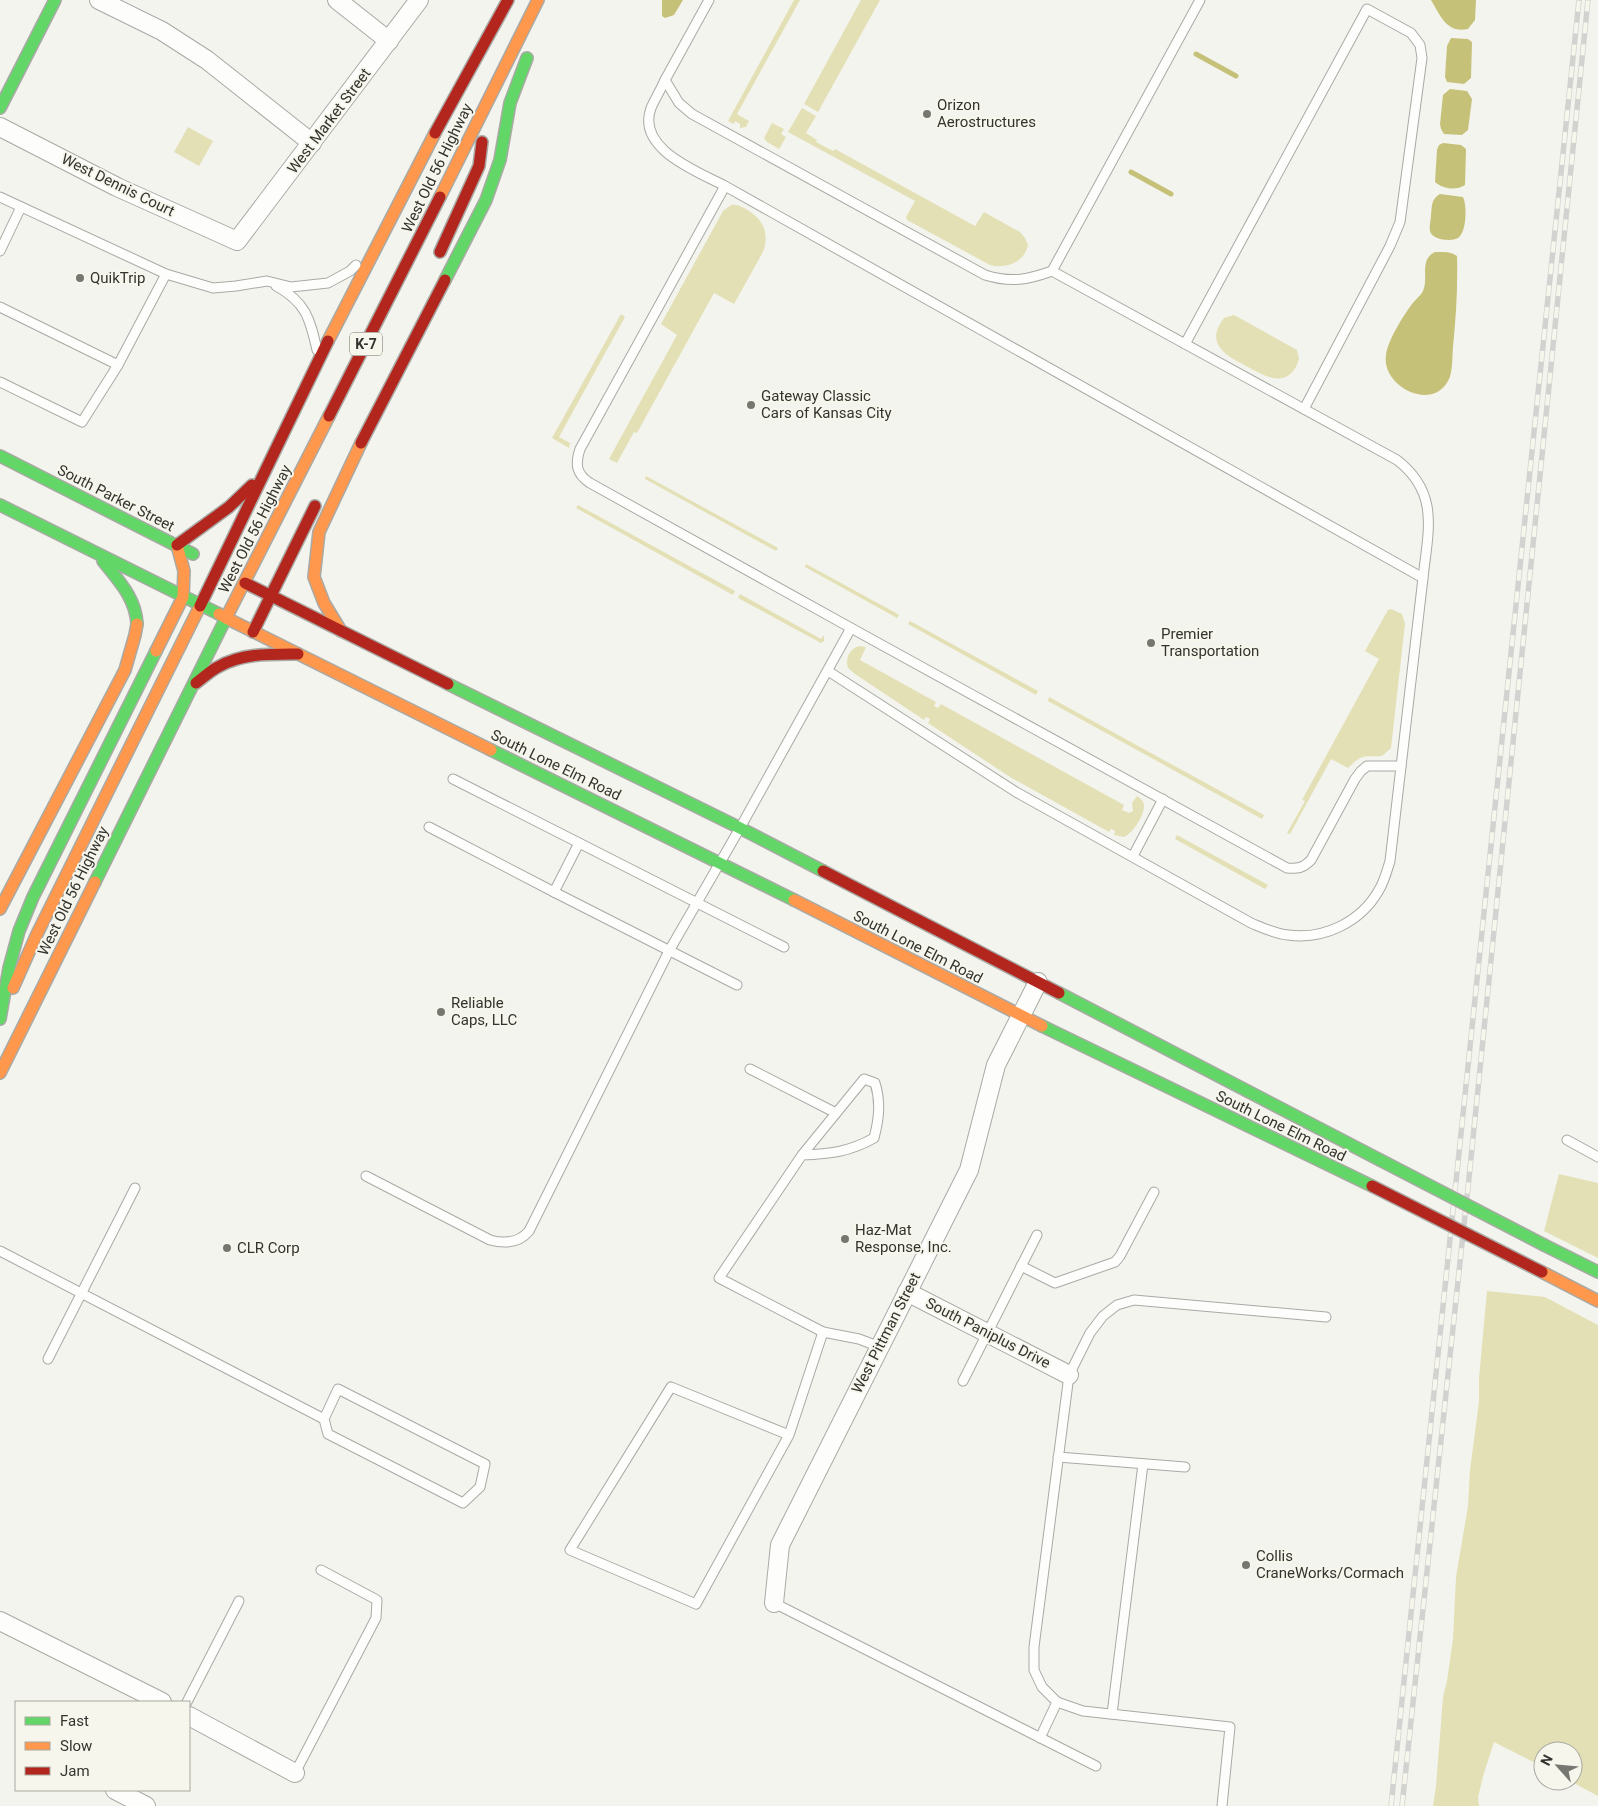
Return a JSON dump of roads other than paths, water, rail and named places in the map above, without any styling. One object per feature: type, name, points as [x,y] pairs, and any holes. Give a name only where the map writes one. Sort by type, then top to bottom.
[{"type":"main road","points":[[0,108],[55,0]]},
{"type":"main road","name":"West Old 56 Highway","points":[[0,1023],[36,934],[200,606],[211,565],[264,474],[373,250],[508,0]]},
{"type":"main road","name":"West Old 56 Highway","points":[[0,1073],[226,618],[538,0]]},
{"type":"main road","points":[[436,260],[479,166],[486,104],[485,40]]},
{"type":"main road","points":[[341,630],[324,603],[314,577],[319,532],[347,471],[486,200],[500,160],[510,103],[531,48]]},
{"type":"main road","name":"South Parker Street","points":[[0,456],[177,545],[244,583]]},
{"type":"main road","name":"K-7","points":[[177,545],[229,507],[264,474]]},
{"type":"main road","points":[[253,632],[322,493]]},
{"type":"main road","points":[[0,505],[200,606]]},
{"type":"main road","points":[[0,1019],[9,968],[19,931],[32,897],[182,597],[184,571],[177,545]]},
{"type":"main road","points":[[0,909],[125,670],[135,641],[137,626],[136,607],[126,590],[98,554]]},
{"type":"main road","name":"South Lone Elm Road","points":[[244,583],[740,828],[1598,1272]]},
{"type":"main road","name":"South Lone Elm Road","points":[[200,606],[720,863],[1021,1016],[1372,1186],[1598,1301]]},
{"type":"main road","points":[[192,686],[219,666],[241,658],[263,654],[298,654]]},
{"type":"street","points":[[99,0],[162,31],[207,60],[312,143]]},
{"type":"street","points":[[337,0],[389,41]]},
{"type":"street","name":"West Market Street","points":[[237,241],[419,0]]},
{"type":"street","name":"West Dennis Court","points":[[0,127],[117,187],[237,241]]},
{"type":"street","name":"West Pittman Street","points":[[774,1603],[780,1545],[969,1170],[996,1065],[1038,982]]},
{"type":"street","name":"South Paniplus Drive","points":[[907,1292],[1069,1375]]},
{"type":"street","points":[[0,1621],[160,1701]]},
{"type":"street","points":[[190,1717],[295,1773]]},
{"type":"street","points":[[117,1791],[146,1806]]},
{"type":"lane","points":[[709,0],[650,110],[649,124],[653,140],[662,150],[676,160],[1422,578]]},
{"type":"lane","points":[[665,80],[679,103],[692,114],[986,275],[999,279],[1030,279],[1052,270],[1200,0]]},
{"type":"lane","points":[[1185,344],[1367,9],[1411,33],[1420,45],[1422,58],[1400,222],[1385,255],[1304,409]]},
{"type":"lane","points":[[725,186],[580,449],[577,467],[580,474],[590,483],[1287,868],[1305,866],[1311,860],[1361,771],[1367,766],[1401,766]]},
{"type":"lane","points":[[0,197],[166,274],[213,288],[267,281],[291,287],[328,283],[350,271],[373,250]]},
{"type":"lane","points":[[0,251],[22,207]]},
{"type":"lane","points":[[828,671],[998,781],[1267,930],[1287,935],[1306,936],[1338,929],[1368,905],[1380,890],[1390,861],[1428,524],[1427,505],[1423,490],[1416,477],[1398,460],[1052,270]]},
{"type":"lane","points":[[0,382],[82,422],[118,365],[166,274]]},
{"type":"lane","points":[[267,281],[293,298],[305,310],[312,325],[319,360]]},
{"type":"lane","points":[[0,307],[118,365]]},
{"type":"lane","points":[[366,1176],[490,1240],[510,1242],[522,1238],[530,1231],[669,951],[851,628]]},
{"type":"lane","points":[[453,779],[784,947]]},
{"type":"lane","points":[[1133,856],[1163,799]]},
{"type":"lane","points":[[429,827],[736,985]]},
{"type":"lane","points":[[554,892],[578,843]]},
{"type":"lane","points":[[750,1069],[836,1112]]},
{"type":"lane","points":[[802,1155],[832,1154],[858,1147],[874,1138],[879,1121],[879,1095],[875,1083],[864,1079],[836,1112],[802,1155],[719,1278],[823,1332],[859,1339],[880,1346]]},
{"type":"lane","points":[[1567,1140],[1598,1157]]},
{"type":"lane","points":[[48,1359],[135,1188]]},
{"type":"lane","points":[[1021,1266],[1054,1283],[1115,1262],[1154,1192]]},
{"type":"lane","points":[[963,1381],[1037,1236]]},
{"type":"lane","points":[[0,1251],[324,1419],[328,1434],[463,1503],[480,1487],[485,1464],[338,1389],[324,1419]]},
{"type":"lane","points":[[1222,1806],[1230,1726],[1083,1711],[1057,1702],[1042,1687],[1034,1670],[1034,1647],[1069,1375],[1090,1333],[1103,1316],[1117,1305],[1134,1300],[1326,1317]]},
{"type":"lane","points":[[790,1435],[670,1387],[570,1550],[696,1604],[790,1435],[823,1332]]},
{"type":"lane","points":[[1058,1457],[1185,1467]]},
{"type":"lane","points":[[1112,1714],[1143,1464]]},
{"type":"lane","points":[[295,1773],[376,1618],[377,1600],[321,1570]]},
{"type":"lane","points":[[188,1701],[239,1600]]},
{"type":"lane","points":[[774,1603],[1096,1766]]},
{"type":"lane","points":[[1040,1738],[1057,1702]]},
{"type":"waterway","points":[[1196,54],[1236,76]]},
{"type":"waterway","points":[[1131,172],[1171,194]]},
{"type":"railway","points":[[1391,1806],[1579,0]]},
{"type":"railway","points":[[1402,1806],[1469,1178],[1588,0]]},
{"type":"place","name":"Orizon Aerostructures","points":[[927,114]]},
{"type":"place","name":"QuikTrip","points":[[80,278]]},
{"type":"place","name":"Gateway Classic Cars of Kansas City","points":[[751,405]]},
{"type":"place","name":"Premier Transportation","points":[[1151,643]]},
{"type":"place","name":"Reliable Caps, LLC","points":[[441,1012]]},
{"type":"place","name":"Haz-Mat Response, Inc.","points":[[845,1239]]},
{"type":"place","name":"CLR Corp","points":[[227,1248]]},
{"type":"place","name":"Collis CraneWorks/Cormach","points":[[1246,1565]]}]
